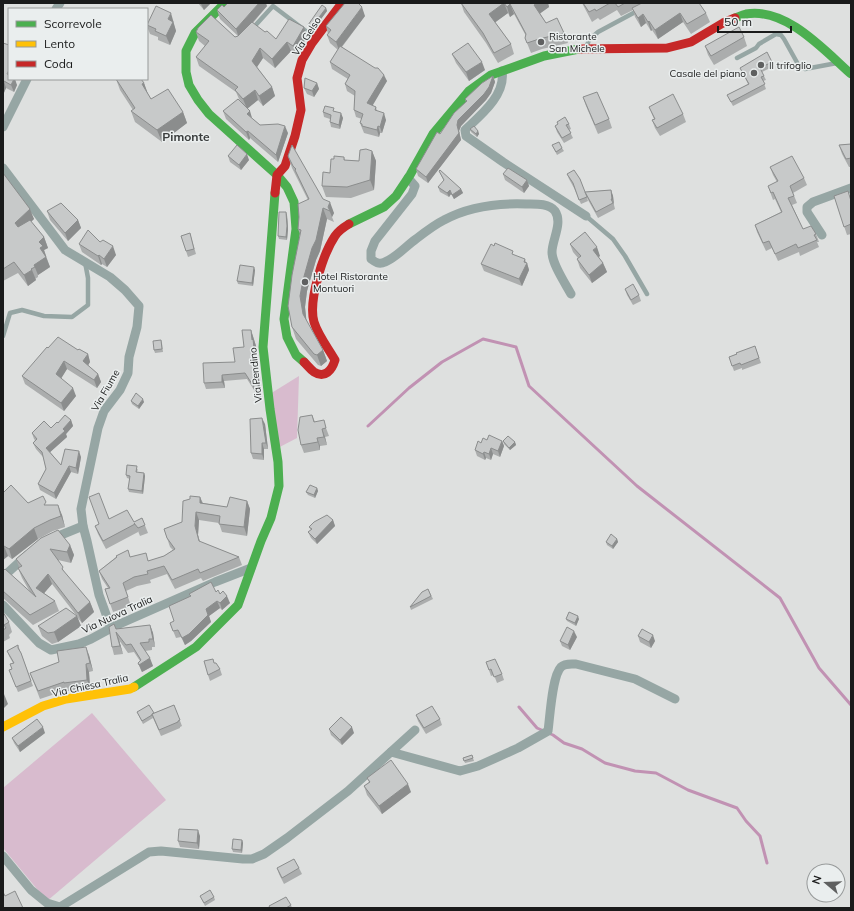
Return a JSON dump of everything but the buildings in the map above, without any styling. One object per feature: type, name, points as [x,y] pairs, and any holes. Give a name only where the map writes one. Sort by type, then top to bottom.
[{"type":"main road","points":[[225,3],[215,19],[195,33],[186,51],[186,72],[189,85],[209,114],[277,175],[287,187],[294,202],[296,230],[284,319],[287,337],[296,355],[314,372],[322,374],[329,372],[333,368],[335,360],[314,322],[312,308],[314,293],[328,248],[342,228],[384,207],[396,196],[433,134],[469,91],[491,75],[544,56],[576,49],[667,48],[691,42],[723,23],[746,14],[766,14],[782,20],[806,35],[851,74]]},
{"type":"main road","name":"Via Gelso","points":[[277,175],[284,166],[296,136],[301,110],[297,78],[302,60],[342,3]]},
{"type":"main road","name":"Via Pendino","points":[[251,568],[271,518],[280,486],[263,347],[277,175]]},
{"type":"main road","name":"Via Chiesa Tralia","points":[[3,727],[6,724],[43,706],[84,696],[130,689],[176,661],[196,647],[238,605],[251,568]]},
{"type":"street","points":[[502,71],[503,77],[497,95],[492,103],[465,130],[466,136],[586,216]]},
{"type":"street","points":[[3,127],[26,80]]},
{"type":"street","name":"Via Fiume","points":[[3,168],[65,250],[115,281],[139,306],[137,327],[129,357],[128,373],[120,390],[104,411],[98,428],[81,510],[83,526],[99,596],[111,628]]},
{"type":"street","points":[[408,178],[416,186],[412,194],[375,241],[371,251],[371,259],[376,263],[383,263],[392,258],[415,239],[444,220],[470,210],[496,205],[517,204],[545,206],[552,208],[556,213],[558,222],[552,253],[554,262],[571,294]]},
{"type":"street","points":[[822,235],[807,212],[807,207],[813,202],[851,188]]},
{"type":"street","points":[[43,543],[56,536],[66,534],[83,526]]},
{"type":"street","points":[[3,577],[33,550]]},
{"type":"street","name":"Via Nuova Tralia","points":[[3,605],[39,643],[51,650],[79,644],[111,628],[215,582],[251,568]]},
{"type":"street","points":[[391,752],[460,771],[478,766],[518,748],[548,731],[555,677],[562,666],[567,664],[576,664],[635,679],[675,699]]},
{"type":"street","points":[[3,856],[31,890],[47,903],[60,907],[150,852],[161,851],[252,859],[264,854],[287,838],[348,791],[415,730]]},
{"type":"lane","points":[[249,32],[273,6],[316,38]]},
{"type":"lane","points":[[586,49],[589,40],[598,32],[646,8]]},
{"type":"lane","points":[[737,58],[756,48],[759,44],[776,34],[781,35],[799,66],[805,69],[838,63]]},
{"type":"lane","points":[[586,216],[613,239],[647,294]]},
{"type":"lane","points":[[3,336],[10,313],[22,310],[44,316],[72,317],[88,305],[88,278],[85,262]]},
{"type":"shaded area","points":[[299,376],[297,438],[272,451],[265,397]]},
{"type":"shaded area","points":[[92,713],[166,800],[47,901],[3,848],[3,788]]},
{"type":"waterway","points":[[368,426],[409,388],[442,362],[483,339],[516,347],[529,386],[637,486],[780,598],[819,668],[851,705]]},
{"type":"waterway","points":[[519,707],[537,728],[553,735],[564,743],[582,749],[605,763],[635,771],[656,773],[688,790],[737,808],[746,821],[760,836],[767,863]]},
{"type":"traffic: fast","points":[[225,3],[195,33],[186,51],[186,72],[189,85],[209,114],[277,175],[287,187],[294,202],[296,229],[284,319],[287,337],[296,355],[304,362]]},
{"type":"traffic: fast","points":[[735,18],[746,14],[761,14],[775,17],[790,24],[803,32],[851,74]]},
{"type":"traffic: fast","points":[[349,224],[384,207],[396,196],[410,175],[433,134],[469,91],[491,75],[544,56],[579,49]]},
{"type":"traffic: fast","points":[[134,687],[196,647],[238,605],[271,518],[279,486],[278,462],[263,347],[275,193]]},
{"type":"traffic: slow","points":[[3,727],[43,706],[66,699],[130,689],[134,687]]},
{"type":"traffic: jam","points":[[275,193],[277,175],[285,166],[295,136],[301,110],[297,78],[302,60],[312,43],[342,3]]},
{"type":"traffic: jam","points":[[579,49],[667,48],[691,42],[723,23],[735,18]]},
{"type":"traffic: jam","points":[[304,362],[314,372],[318,374],[325,374],[330,370],[335,360],[314,322],[313,302],[318,278],[330,244],[338,232],[349,224]]},
{"type":"place","name":"Ristorante San Michele","points":[[541,42]]},
{"type":"place","name":"Il trifoglio","points":[[761,65]]},
{"type":"place","name":"Casale del piano","points":[[754,73]]},
{"type":"place","name":"Hotel Ristorante Montuori","points":[[305,282]]},
{"type":"district","name":"Pimonte","points":[[186,137]]}]
